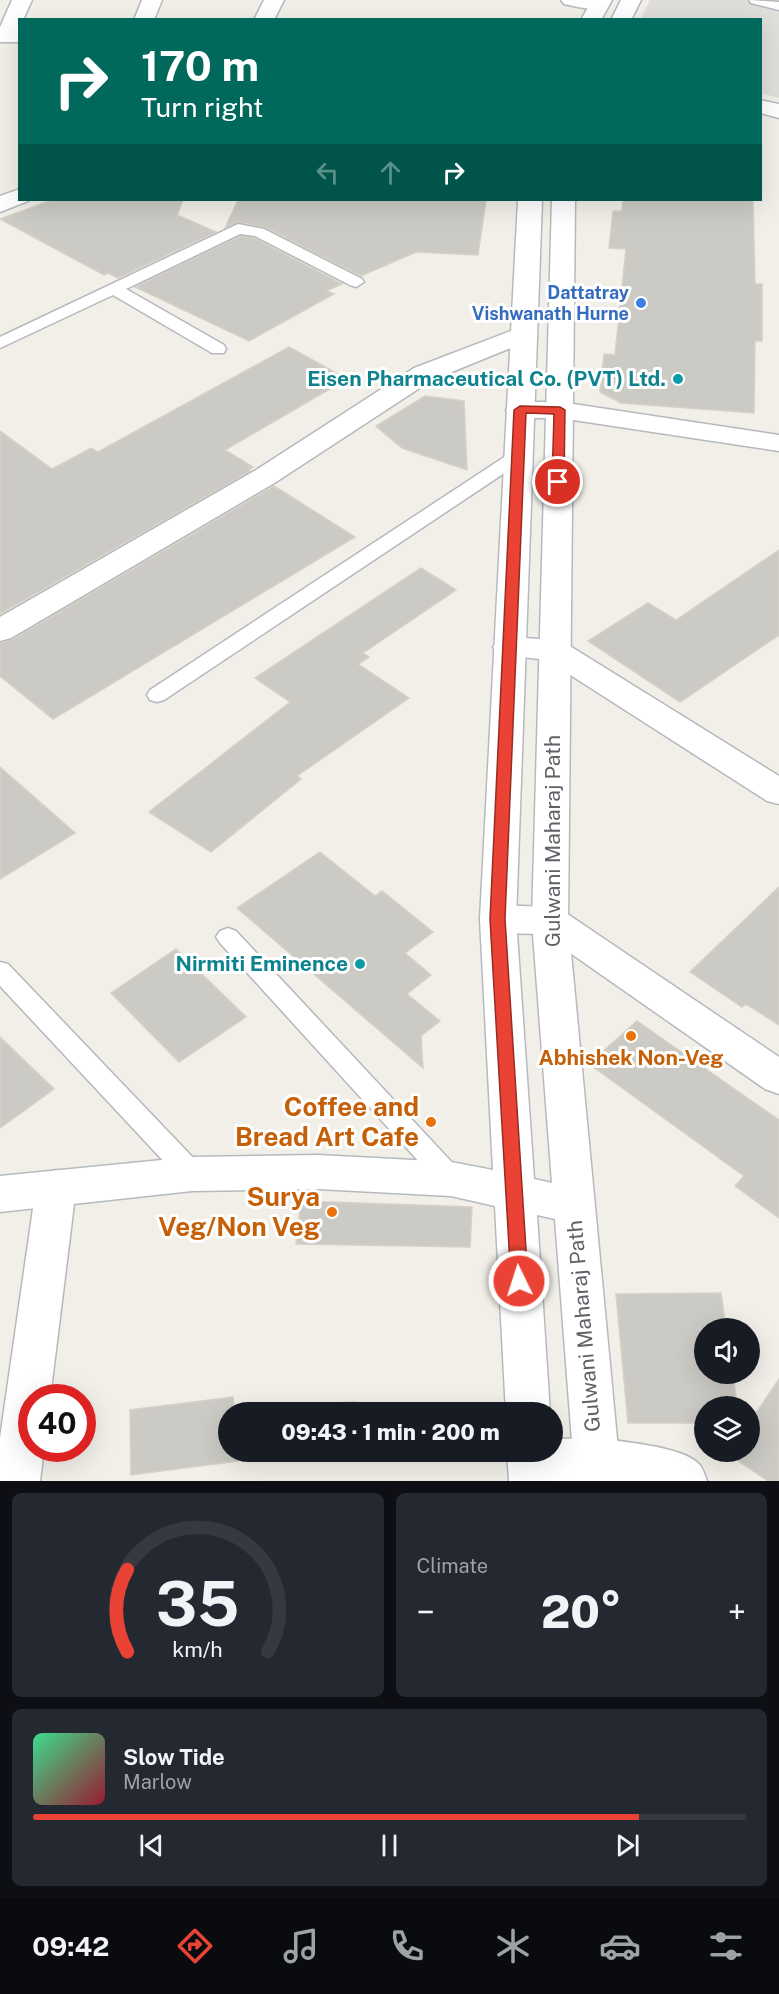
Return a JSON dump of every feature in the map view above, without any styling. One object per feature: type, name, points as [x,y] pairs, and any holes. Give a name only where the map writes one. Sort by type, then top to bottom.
[{"type":"street","points":[[6,37],[22,0]]},
{"type":"street","points":[[145,18],[152,0]]},
{"type":"street","points":[[265,18],[274,0]]},
{"type":"street","points":[[572,0],[598,8]]},
{"type":"street","points":[[622,18],[631,0]]},
{"type":"street","points":[[762,107],[779,111]]},
{"type":"street","points":[[0,205],[18,197]]},
{"type":"street","points":[[527,1402],[498,919],[530,201]]},
{"type":"street","name":"Gulwani Maharaj Path","points":[[564,201],[550,921],[597,1470]]},
{"type":"street","points":[[0,631],[266,476],[423,374],[524,334]]},
{"type":"street","points":[[520,410],[560,410],[779,443]]},
{"type":"street","points":[[509,647],[554,650],[779,792]]},
{"type":"street","points":[[498,919],[550,921],[779,1078]]},
{"type":"street","points":[[0,1194],[192,1174],[318,1172],[451,1179],[574,1206]]},
{"type":"street","points":[[17,1481],[56,1188]]},
{"type":"street","points":[[531,1465],[675,1474],[684,1481]]},
{"type":"lane","points":[[755,0],[779,6]]},
{"type":"lane","points":[[0,343],[231,231],[245,229],[259,232],[356,282]]},
{"type":"lane","points":[[113,288],[218,349]]},
{"type":"lane","points":[[157,695],[518,456]]},
{"type":"lane","points":[[228,937],[451,1179]]},
{"type":"lane","points":[[0,970],[192,1174]]},
{"type":"shaded area","points":[[650,0],[779,0],[779,98],[762,93],[762,18],[641,18]]},
{"type":"building","points":[[49,201],[183,201],[177,215],[216,232],[118,278],[108,273],[104,275],[0,219]]},
{"type":"building","points":[[238,201],[486,201],[478,255],[416,252],[361,276],[265,227],[238,222],[225,228]]},
{"type":"building","points":[[623,201],[753,201],[755,284],[762,284],[762,341],[755,341],[754,413],[621,403],[600,392],[604,354],[615,355],[626,249],[609,248],[613,211],[622,211]]},
{"type":"building","points":[[240,236],[254,238],[342,284],[326,291],[334,294],[249,341],[135,287]]},
{"type":"building","points":[[289,347],[347,379],[225,450],[253,467],[248,470],[250,471],[0,614],[0,431],[52,469],[91,448],[98,452]]},
{"type":"building","points":[[425,396],[464,401],[467,470],[402,448],[376,426]]},
{"type":"building","points":[[274,486],[355,537],[53,719],[0,676],[0,643],[12,640]]},
{"type":"building","points":[[779,550],[779,635],[680,702],[588,641],[648,603],[676,620]]},
{"type":"building","points":[[421,568],[456,590],[363,653],[369,657],[358,664],[409,698],[297,776],[301,779],[211,852],[149,812],[290,702],[255,678]]},
{"type":"building","points":[[0,767],[75,833],[0,879]]},
{"type":"building","name":"Nirmiti Eminence","points":[[320,852],[375,896],[382,891],[433,932],[405,953],[431,975],[407,994],[440,1021],[421,1036],[423,1068],[237,908]]},
{"type":"building","points":[[779,887],[779,1025],[746,1004],[742,1007],[690,972]]},
{"type":"building","points":[[176,949],[246,1017],[179,1062],[111,993]]},
{"type":"building","points":[[637,1021],[779,1120],[779,1218],[735,1186],[744,1176],[589,1064]]},
{"type":"building","points":[[0,1037],[54,1089],[0,1128]]},
{"type":"building","points":[[301,1201],[472,1207],[470,1247],[296,1244]]},
{"type":"building","points":[[721,1293],[724,1318],[694,1318],[694,1384],[734,1384],[736,1396],[694,1396],[694,1423],[628,1423],[616,1294]]},
{"type":"building","points":[[779,1379],[779,1481],[768,1481],[740,1462],[760,1462],[760,1407]]},
{"type":"building","points":[[233,1397],[234,1402],[218,1402],[218,1462],[230,1462],[131,1475],[130,1410]]},
{"type":"place","name":"Dattatray Vishwanath Hurne","points":[[641,303]]},
{"type":"place","name":"Eisen Pharmaceutical Co. (PVT) Ltd.","points":[[678,379]]},
{"type":"place","name":"Nirmiti Eminence","points":[[360,964]]},
{"type":"place","name":"Abhishek Non-Veg","points":[[631,1036]]},
{"type":"place","name":"Coffee and Bread Art Cafe","points":[[431,1122]]},
{"type":"place","name":"Surya Veg/Non Veg","points":[[332,1212]]},
{"type":"route","points":[[519,1281],[498,919],[520,410],[560,410],[558,482]]}]
